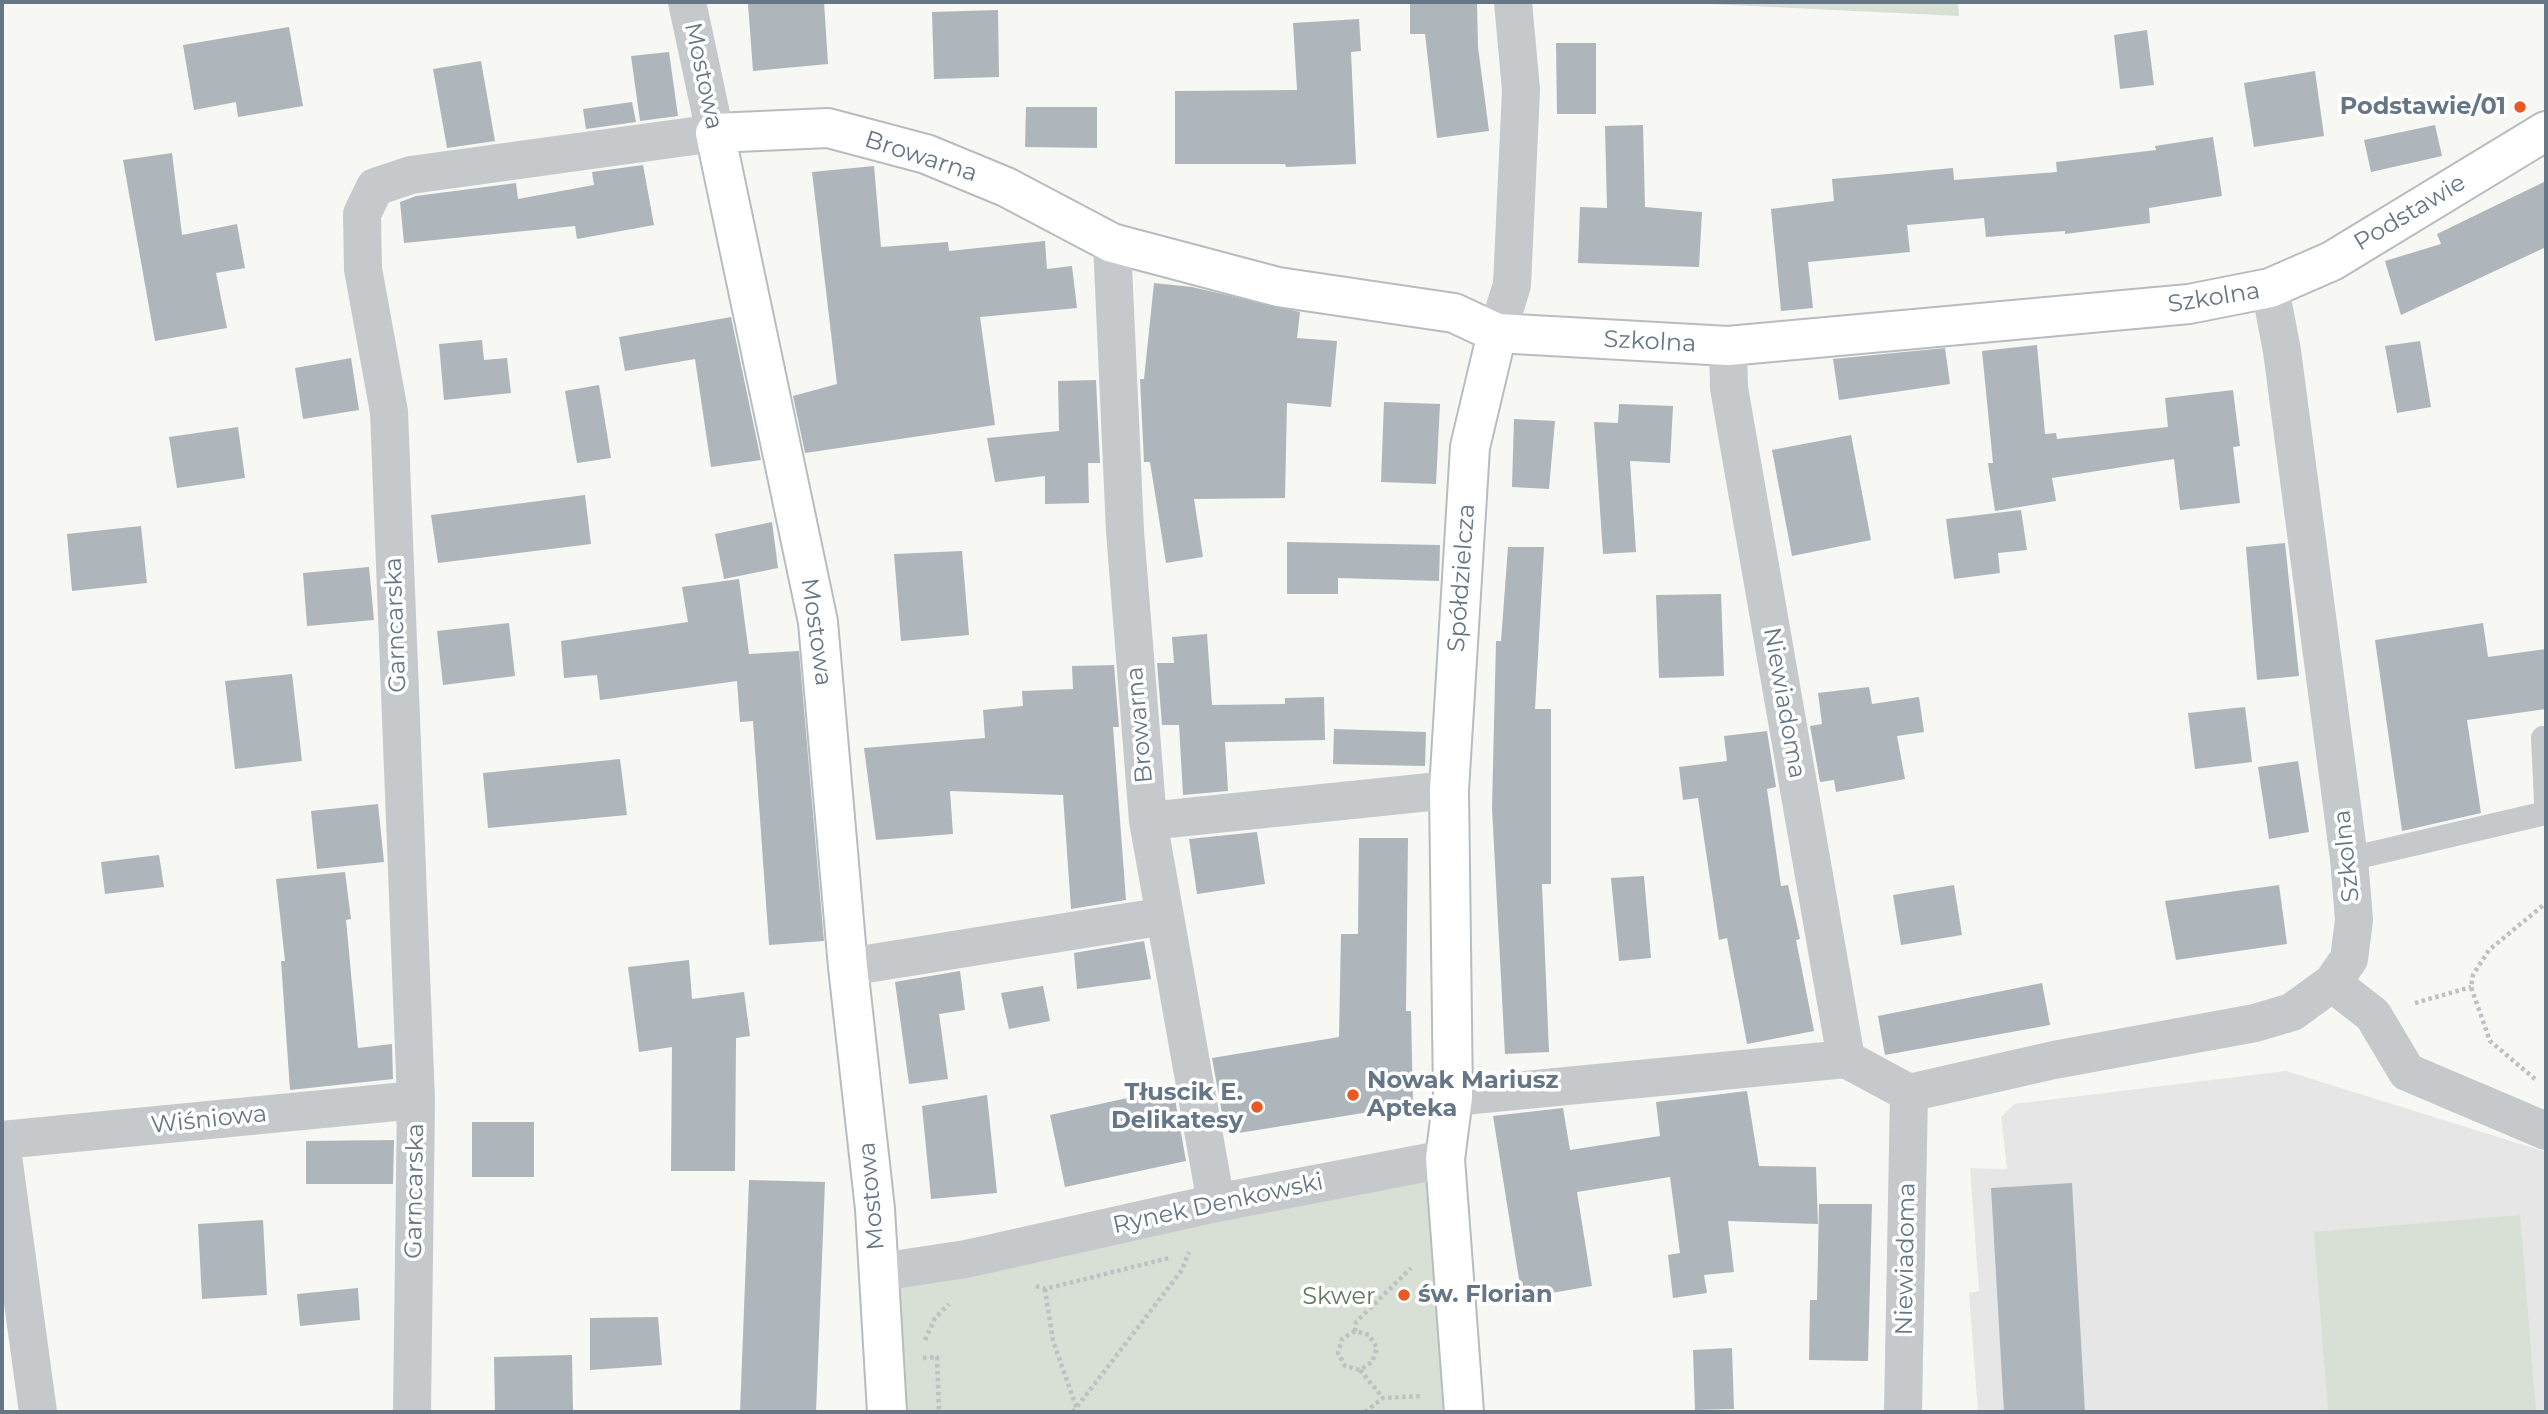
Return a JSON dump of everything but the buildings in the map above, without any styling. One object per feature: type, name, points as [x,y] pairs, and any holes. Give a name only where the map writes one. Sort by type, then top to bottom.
[{"type":"street","name":"Mostowa","points":[[687,2],[818,622],[848,967],[880,1272]]},
{"type":"street","name":"Spółdzielcza","points":[[1445,1160],[1453,1097],[1449,790],[1470,447],[1497,333],[1512,285],[1521,90],[1513,2]]},
{"type":"street","name":"Browarna","points":[[715,133],[828,128],[926,154],[1006,187],[1112,243],[1278,287],[1454,313],[1497,333]]},
{"type":"street","name":"Podstawie","points":[[2270,288],[2332,261],[2546,131]]},
{"type":"street","name":"Garncarska","points":[[412,1412],[416,1100],[389,412],[363,269],[362,214],[375,187],[411,175],[715,133]]},
{"type":"street","name":"Browarna","points":[[1112,243],[1125,531],[1148,821],[1216,1203]]},
{"type":"street","name":"Szkolna","points":[[1497,333],[1728,346],[2189,304],[2270,288],[2284,365],[2349,859],[2353,933],[2349,959],[2332,983],[2292,1012],[2255,1023],[2054,1060],[1909,1093]]},
{"type":"street","name":"Niewiadoma","points":[[1728,346],[1729,388],[1846,1059]]},
{"type":"street","points":[[1148,821],[1449,790]]},
{"type":"street","points":[[848,967],[1165,916]]},
{"type":"street","points":[[2332,983],[2373,1015],[2407,1072],[2546,1131]]},
{"type":"street","points":[[1453,1097],[1846,1059],[1909,1093]]},
{"type":"street","name":"Niewiadoma","points":[[1903,1412],[1909,1093]]},
{"type":"street","name":"Wiśniowa","points":[[2,1140],[416,1100]]},
{"type":"street","points":[[2,1149],[38,1412]]},
{"type":"street","points":[[1445,1160],[1446,1408]]},
{"type":"street","name":"Rynek Denkowski","points":[[880,1272],[966,1259],[1216,1203],[1445,1160]]},
{"type":"street","points":[[880,1272],[887,1412]]},
{"type":"lane","points":[[2543,738],[2546,801]]},
{"type":"lane","points":[[2349,859],[2546,813]]},
{"type":"path","points":[[2545,1088],[2490,1041],[2471,987],[2473,975],[2489,950],[2546,903]]},
{"type":"path","points":[[2443,996],[2471,987]]},
{"type":"path","points":[[1032,1285],[1045,1289],[1158,1263],[1199,1245]]},
{"type":"path","points":[[1076,1411],[1182,1270],[1190,1249]]},
{"type":"path","points":[[1355,1331],[1356,1322],[1419,1260]]},
{"type":"path","points":[[1045,1289],[1053,1341],[1076,1411]]},
{"type":"path","points":[[939,1412],[937,1357],[922,1358],[923,1348],[935,1318],[954,1301]]},
{"type":"path","points":[[1360,1370],[1372,1362],[1377,1348],[1369,1335],[1355,1331],[1342,1339],[1338,1353],[1345,1366],[1360,1370],[1384,1398]]},
{"type":"path","points":[[1365,1412],[1384,1398],[1428,1395],[1446,1408]]},
{"type":"shaded area","points":[[2286,1071],[2546,1152],[2546,1412],[1978,1412],[1969,1293],[1979,1291],[1970,1168],[2007,1169],[2001,1117],[2014,1104]]},
{"type":"green space","points":[[1958,2],[1959,16],[1710,4]]},
{"type":"green space","name":"Skwer","points":[[1445,1159],[1464,1412],[887,1412],[880,1272]]},
{"type":"green space","points":[[2520,1215],[2536,1412],[2328,1412],[2314,1232]]},
{"type":"place","name":"Podstawie/01","points":[[2520,107]]},
{"type":"place","name":"Nowak Mariusz Apteka","points":[[1353,1095]]},
{"type":"place","name":"Tłuscik E. Delikatesy","points":[[1257,1107]]},
{"type":"place","name":"św. Florian","points":[[1404,1295]]}]
